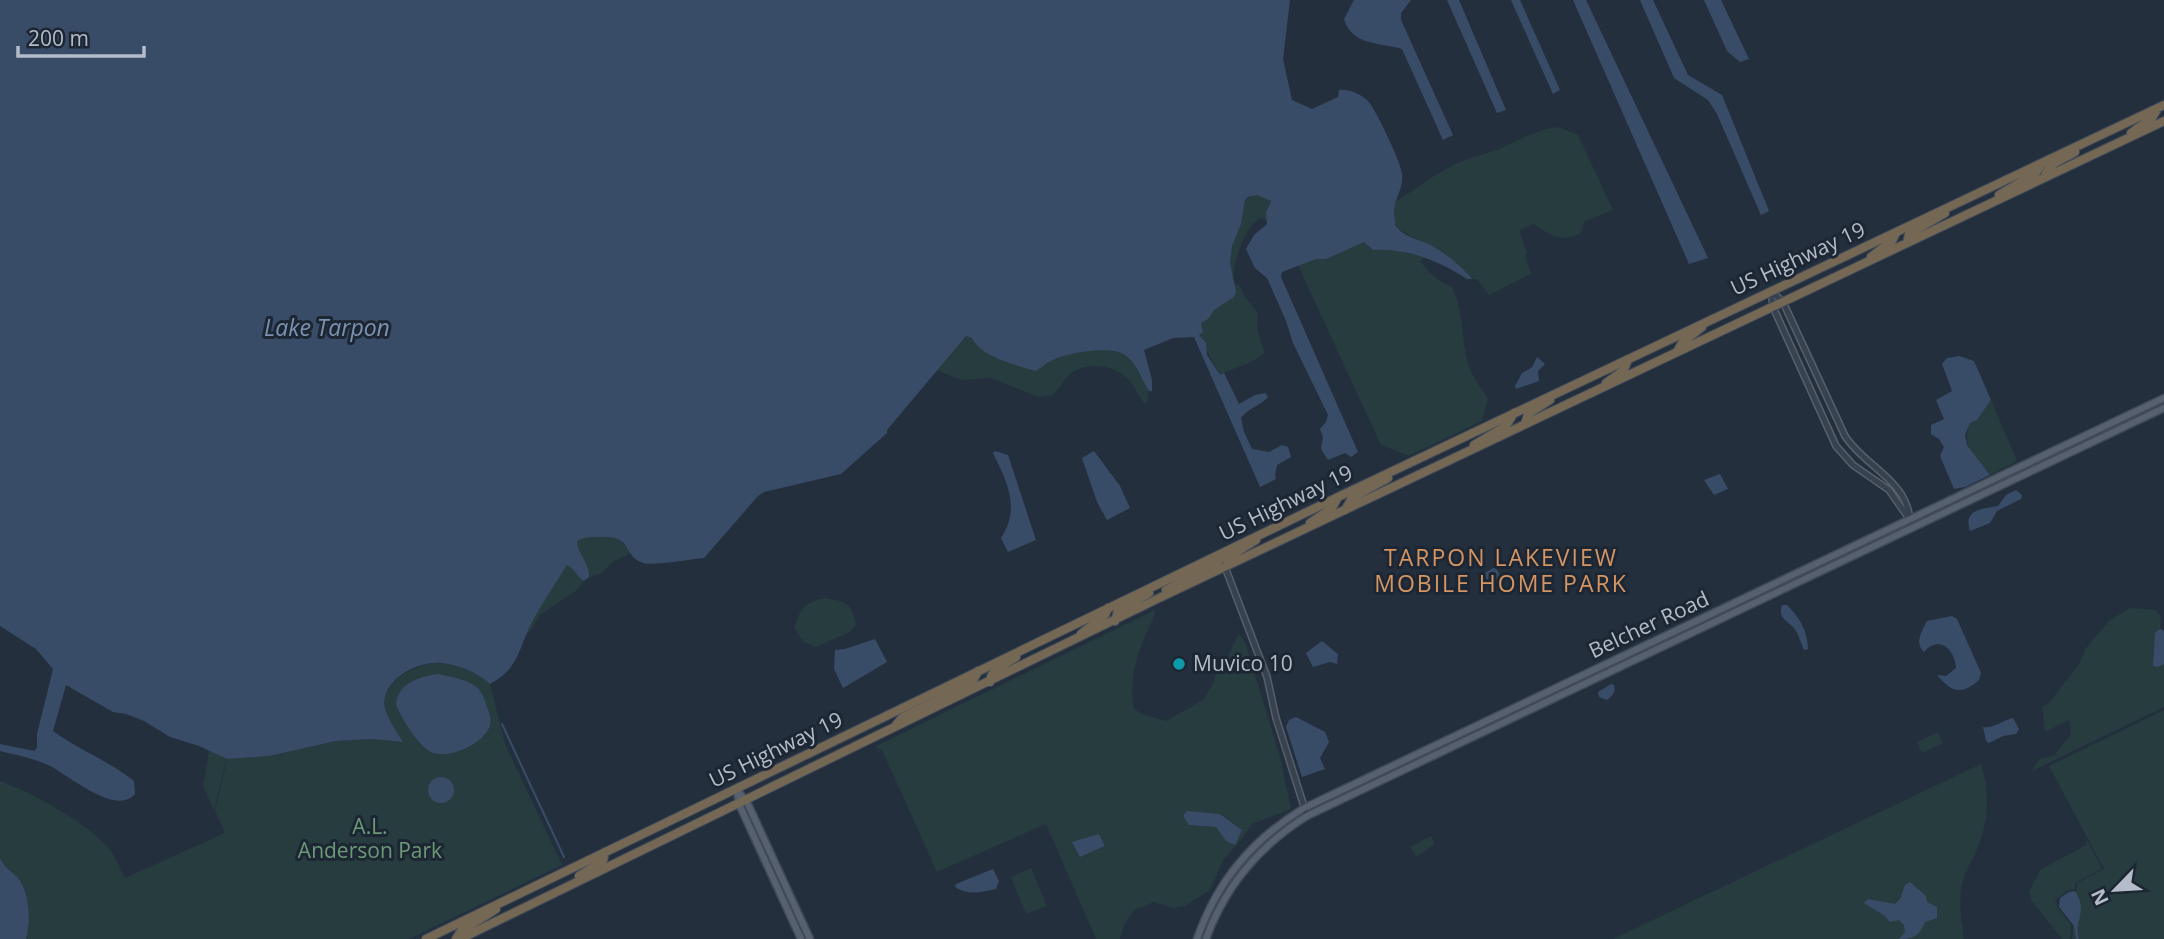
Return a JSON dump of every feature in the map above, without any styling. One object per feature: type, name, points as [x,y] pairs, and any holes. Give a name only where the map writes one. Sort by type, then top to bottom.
[{"type":"highway","name":"US Highway 19","points":[[426,939],[1269,530],[2161,106]]},
{"type":"highway","points":[[2124,140],[2152,118],[2161,106]]},
{"type":"highway","name":"US Highway 19","points":[[458,939],[1157,599],[2164,121]]},
{"type":"highway","points":[[2045,177],[2050,166],[2098,136]]},
{"type":"highway","points":[[1985,206],[2009,188],[2032,176],[2042,163]]},
{"type":"highway","points":[[1907,243],[1909,234],[1961,201]]},
{"type":"highway","points":[[1864,264],[1892,241],[1896,232]]},
{"type":"highway","points":[[1660,344],[1680,349],[1709,321]]},
{"type":"highway","points":[[1599,389],[1624,370],[1628,359]]},
{"type":"highway","points":[[1525,424],[1528,414],[1563,390]]},
{"type":"highway","points":[[1458,457],[1485,436],[1506,426],[1514,413]]},
{"type":"highway","points":[[1345,510],[1352,498],[1408,464]]},
{"type":"highway","points":[[1300,531],[1332,508],[1338,497]]},
{"type":"highway","points":[[1225,567],[1234,554],[1246,549],[1269,530]]},
{"type":"highway","points":[[1157,599],[1167,588],[1222,559],[1234,547]]},
{"type":"highway","points":[[1115,621],[1118,611],[1154,590],[1161,582]]},
{"type":"highway","points":[[1071,642],[1105,615],[1108,608]]},
{"type":"highway","points":[[990,682],[994,671],[1029,646]]},
{"type":"highway","points":[[894,728],[903,717],[972,683],[978,671]]},
{"type":"highway","points":[[556,891],[603,861],[604,852]]},
{"type":"highway","points":[[458,939],[461,931],[484,919],[509,899]]},
{"type":"highway","points":[[445,939],[450,928]]},
{"type":"main road","name":"Belcher Road","points":[[1197,939],[1212,903],[1239,862],[1267,834],[1304,808],[2164,398]]},
{"type":"main road","name":"Belcher Road","points":[[1206,939],[1217,910],[1240,874],[1263,848],[1307,816],[2164,408]]},
{"type":"main road","points":[[1914,527],[1919,519],[1941,505]]},
{"type":"main road","points":[[1883,542],[1910,520]]},
{"type":"main road","points":[[736,789],[801,939]]},
{"type":"main road","points":[[742,802],[810,939]]},
{"type":"street","points":[[1771,291],[1783,302],[1844,436],[1857,453],[1883,472],[1898,489],[1909,511],[1910,520]]},
{"type":"street","points":[[1771,291],[1773,307],[1836,446],[1853,465],[1889,491],[1910,520]]},
{"type":"street","points":[[1225,567],[1267,677],[1276,718],[1307,816]]},
{"type":"green space","points":[[1558,127],[1578,135],[1613,210],[1585,221],[1580,234],[1572,237],[1560,238],[1533,224],[1519,231],[1531,274],[1489,295],[1477,279],[1472,279],[1445,254],[1398,229],[1392,218],[1395,202],[1435,176],[1460,162],[1497,150],[1534,133]]},
{"type":"green space","points":[[1255,194],[1271,200],[1266,212],[1268,221],[1260,218],[1244,238],[1237,257],[1233,283],[1240,286],[1258,313],[1257,329],[1265,353],[1220,375],[1193,326],[1241,224],[1245,200]]},
{"type":"green space","points":[[1364,242],[1373,250],[1390,249],[1426,257],[1420,261],[1423,265],[1430,273],[1452,287],[1459,309],[1470,369],[1488,399],[1482,421],[1409,456],[1381,445],[1296,261]]},
{"type":"green space","points":[[966,336],[1049,354],[1125,343],[1148,386],[1148,400],[1145,404],[1123,375],[1102,366],[1078,369],[1069,375],[1053,395],[1039,397],[991,378],[962,380],[936,370],[949,352]]},
{"type":"green space","points":[[1991,400],[2017,461],[1990,475],[1968,445],[1967,431],[1970,423],[1977,420]]},
{"type":"green space","points":[[592,530],[619,540],[631,553],[613,562],[601,573],[585,579],[577,590],[540,615],[530,632],[518,639],[574,541]]},
{"type":"green space","points":[[826,598],[847,605],[856,625],[850,632],[816,647],[804,642],[794,628],[804,607]]},
{"type":"green space","points":[[2130,608],[2156,610],[2161,617],[2156,640],[2158,667],[2164,664],[2164,707],[2032,771],[2039,759],[2054,756],[2071,734],[2069,720],[2045,732],[2042,707],[2048,704],[2080,663],[2086,648],[2109,621]]},
{"type":"green space","points":[[1155,610],[1134,673],[1134,709],[1166,721],[1203,700],[1214,682],[1216,670],[1227,659],[1240,635],[1246,645],[1280,757],[1291,809],[1252,824],[1223,860],[1210,890],[1185,906],[1173,908],[1154,902],[1134,910],[1124,925],[1120,939],[1096,939],[1046,824],[937,872],[882,750],[876,746]],"holes":[[[1208,814],[1220,814],[1240,828],[1226,841],[1216,827],[1189,825]],[[1099,834],[1105,846],[1080,857]]]},
{"type":"green space","name":"A.L. Anderson Park","points":[[431,663],[463,668],[490,684],[505,744],[562,865],[409,939],[26,939],[29,916],[25,891],[18,878],[0,858],[0,781],[42,800],[84,826],[110,849],[125,878],[225,833],[215,811],[227,759],[269,756],[336,741],[372,739],[402,742],[386,711],[385,697],[388,689],[399,677]]},
{"type":"green space","points":[[2164,710],[2164,939],[2072,939],[2077,883],[2104,869],[2049,766]]},
{"type":"green space","points":[[1938,732],[1943,743],[1922,753],[1917,742]]},
{"type":"green space","points":[[210,746],[227,757],[214,810],[203,786]]},
{"type":"green space","points":[[1981,764],[1987,796],[1986,817],[1981,838],[1962,884],[1960,905],[1964,939],[1613,939]]},
{"type":"green space","points":[[1431,836],[1435,844],[1416,857],[1410,847]]},
{"type":"green space","points":[[2087,840],[2102,869],[2076,882],[2074,889],[2068,890],[2055,900],[2071,925],[2070,939],[2062,939],[2032,901],[2029,892],[2040,870],[2086,845]]},
{"type":"green space","points":[[1031,868],[1047,906],[1026,914],[1011,877]]},
{"type":"water","name":"Lake Tarpon","points":[[0,0],[1290,0],[1283,59],[1292,100],[1312,109],[1338,97],[1339,90],[1343,90],[1358,94],[1368,101],[1388,136],[1402,174],[1402,184],[1394,210],[1395,225],[1403,233],[1444,254],[1472,279],[1423,257],[1399,251],[1373,250],[1364,242],[1326,259],[1316,259],[1282,272],[1281,277],[1358,452],[1351,457],[1345,453],[1328,460],[1321,449],[1323,437],[1320,429],[1328,415],[1293,343],[1267,278],[1255,268],[1246,249],[1254,235],[1267,224],[1266,212],[1271,201],[1257,195],[1248,197],[1232,246],[1230,263],[1236,291],[1234,297],[1214,310],[1208,319],[1201,323],[1203,332],[1199,335],[1206,343],[1207,355],[1220,375],[1224,373],[1239,404],[1255,395],[1265,393],[1268,397],[1241,418],[1252,449],[1269,452],[1282,445],[1288,447],[1291,457],[1277,465],[1276,479],[1260,487],[1194,337],[1173,338],[1144,350],[1152,380],[1152,391],[1149,391],[1132,362],[1118,352],[1098,350],[1076,353],[1056,359],[1036,371],[990,355],[972,338],[966,336],[887,433],[841,474],[764,492],[704,558],[647,564],[632,556],[618,539],[593,537],[577,541],[588,567],[589,577],[584,581],[567,565],[534,618],[512,666],[499,678],[490,684],[461,667],[432,663],[412,669],[394,681],[385,698],[385,708],[403,742],[372,739],[336,741],[269,756],[227,759],[170,737],[144,721],[113,712],[66,685],[53,731],[134,781],[135,794],[126,800],[116,800],[91,792],[48,765],[0,751],[0,744],[34,751],[37,748],[37,734],[53,669],[36,649],[0,626]]},
{"type":"water","points":[[1354,0],[1411,0],[1401,13],[1401,20],[1453,135],[1443,140],[1402,49],[1367,42],[1348,28],[1344,19]]},
{"type":"water","points":[[1447,0],[1459,0],[1506,110],[1497,113]]},
{"type":"water","points":[[1511,0],[1520,0],[1560,90],[1553,94]]},
{"type":"water","points":[[1573,0],[1586,0],[1708,258],[1689,264]]},
{"type":"water","points":[[1640,0],[1653,0],[1688,75],[1722,95],[1769,211],[1761,215],[1717,114],[1708,100],[1674,78]]},
{"type":"water","points":[[1704,0],[1721,0],[1749,59],[1740,62],[1727,51]]},
{"type":"water","points":[[1959,356],[1974,361],[1991,400],[1977,420],[1970,423],[1965,435],[1967,445],[1990,475],[1965,487],[1954,489],[1940,456],[1944,447],[1939,439],[1931,434],[1931,425],[1944,419],[1936,400],[1952,391],[1942,364],[1947,358]]},
{"type":"water","points":[[1537,357],[1545,364],[1538,371],[1539,381],[1516,389],[1522,373],[1532,367]]},
{"type":"water","points":[[995,451],[1008,455],[1036,540],[1008,552],[1001,538],[1010,516],[1010,495],[993,453]]},
{"type":"water","points":[[1094,451],[1120,486],[1130,508],[1107,520],[1097,502],[1082,458]]},
{"type":"water","points":[[1720,474],[1728,489],[1714,495],[1704,480]]},
{"type":"water","points":[[2016,490],[2022,495],[2021,499],[1997,511],[1990,523],[1970,531],[1969,518],[1975,511],[1998,506],[2006,495]]},
{"type":"water","points":[[1495,567],[1503,579],[1488,587],[1483,574]]},
{"type":"water","points":[[1782,605],[1787,605],[1799,620],[1808,649],[1804,650],[1795,630],[1782,616]]},
{"type":"water","points":[[1952,616],[1957,619],[1981,673],[1979,680],[1962,690],[1952,688],[1937,675],[1946,676],[1956,668],[1949,650],[1945,646],[1935,645],[1924,652],[1920,645],[1920,637],[1927,621]]},
{"type":"water","points":[[2160,629],[2164,631],[2164,664],[2158,667],[2153,666],[2155,633]]},
{"type":"water","points":[[875,639],[887,662],[843,688],[834,669],[835,650]]},
{"type":"water","points":[[1322,641],[1338,654],[1337,664],[1330,662],[1313,667],[1306,653]]},
{"type":"water","points":[[439,674],[463,680],[477,688],[490,714],[490,725],[481,738],[465,749],[447,754],[426,749],[406,724],[396,705],[397,697],[405,686],[418,679]]},
{"type":"water","points":[[1611,684],[1615,690],[1611,697],[1607,700],[1599,697],[1598,692]]},
{"type":"water","points":[[1296,717],[1325,732],[1329,742],[1320,758],[1325,769],[1302,777],[1286,727],[1289,720]]},
{"type":"water","points":[[2013,718],[2019,729],[2016,734],[2003,736],[1989,743],[1986,741],[1983,727],[1991,727]]},
{"type":"water","points":[[441,777],[450,781],[454,790],[450,799],[441,803],[432,799],[428,790],[432,781]]},
{"type":"water","points":[[1187,811],[1220,814],[1242,830],[1235,845],[1226,841],[1216,827],[1189,825],[1183,816]]},
{"type":"water","points":[[1099,834],[1105,846],[1080,857],[1072,842]]},
{"type":"water","points":[[0,858],[18,878],[25,891],[29,916],[26,939],[0,939]]},
{"type":"water","points":[[993,869],[999,881],[996,889],[970,892],[955,887],[956,884]]},
{"type":"water","points":[[1910,882],[1926,896],[1927,902],[1937,907],[1937,918],[1925,922],[1915,936],[1899,939],[1905,932],[1904,925],[1899,920],[1890,922],[1864,903],[1868,899],[1895,904],[1905,885]]},
{"type":"water","points":[[2075,891],[2081,904],[2079,939],[2076,939],[2074,926],[2059,907],[2060,898]]},
{"type":"waterway","points":[[502,724],[564,857]]},
{"type":"place","name":"Muvico 10","points":[[1179,664]]},
{"type":"district","name":"TARPON LAKEVIEW MOBILE HOME PARK","points":[[1501,571]]}]
